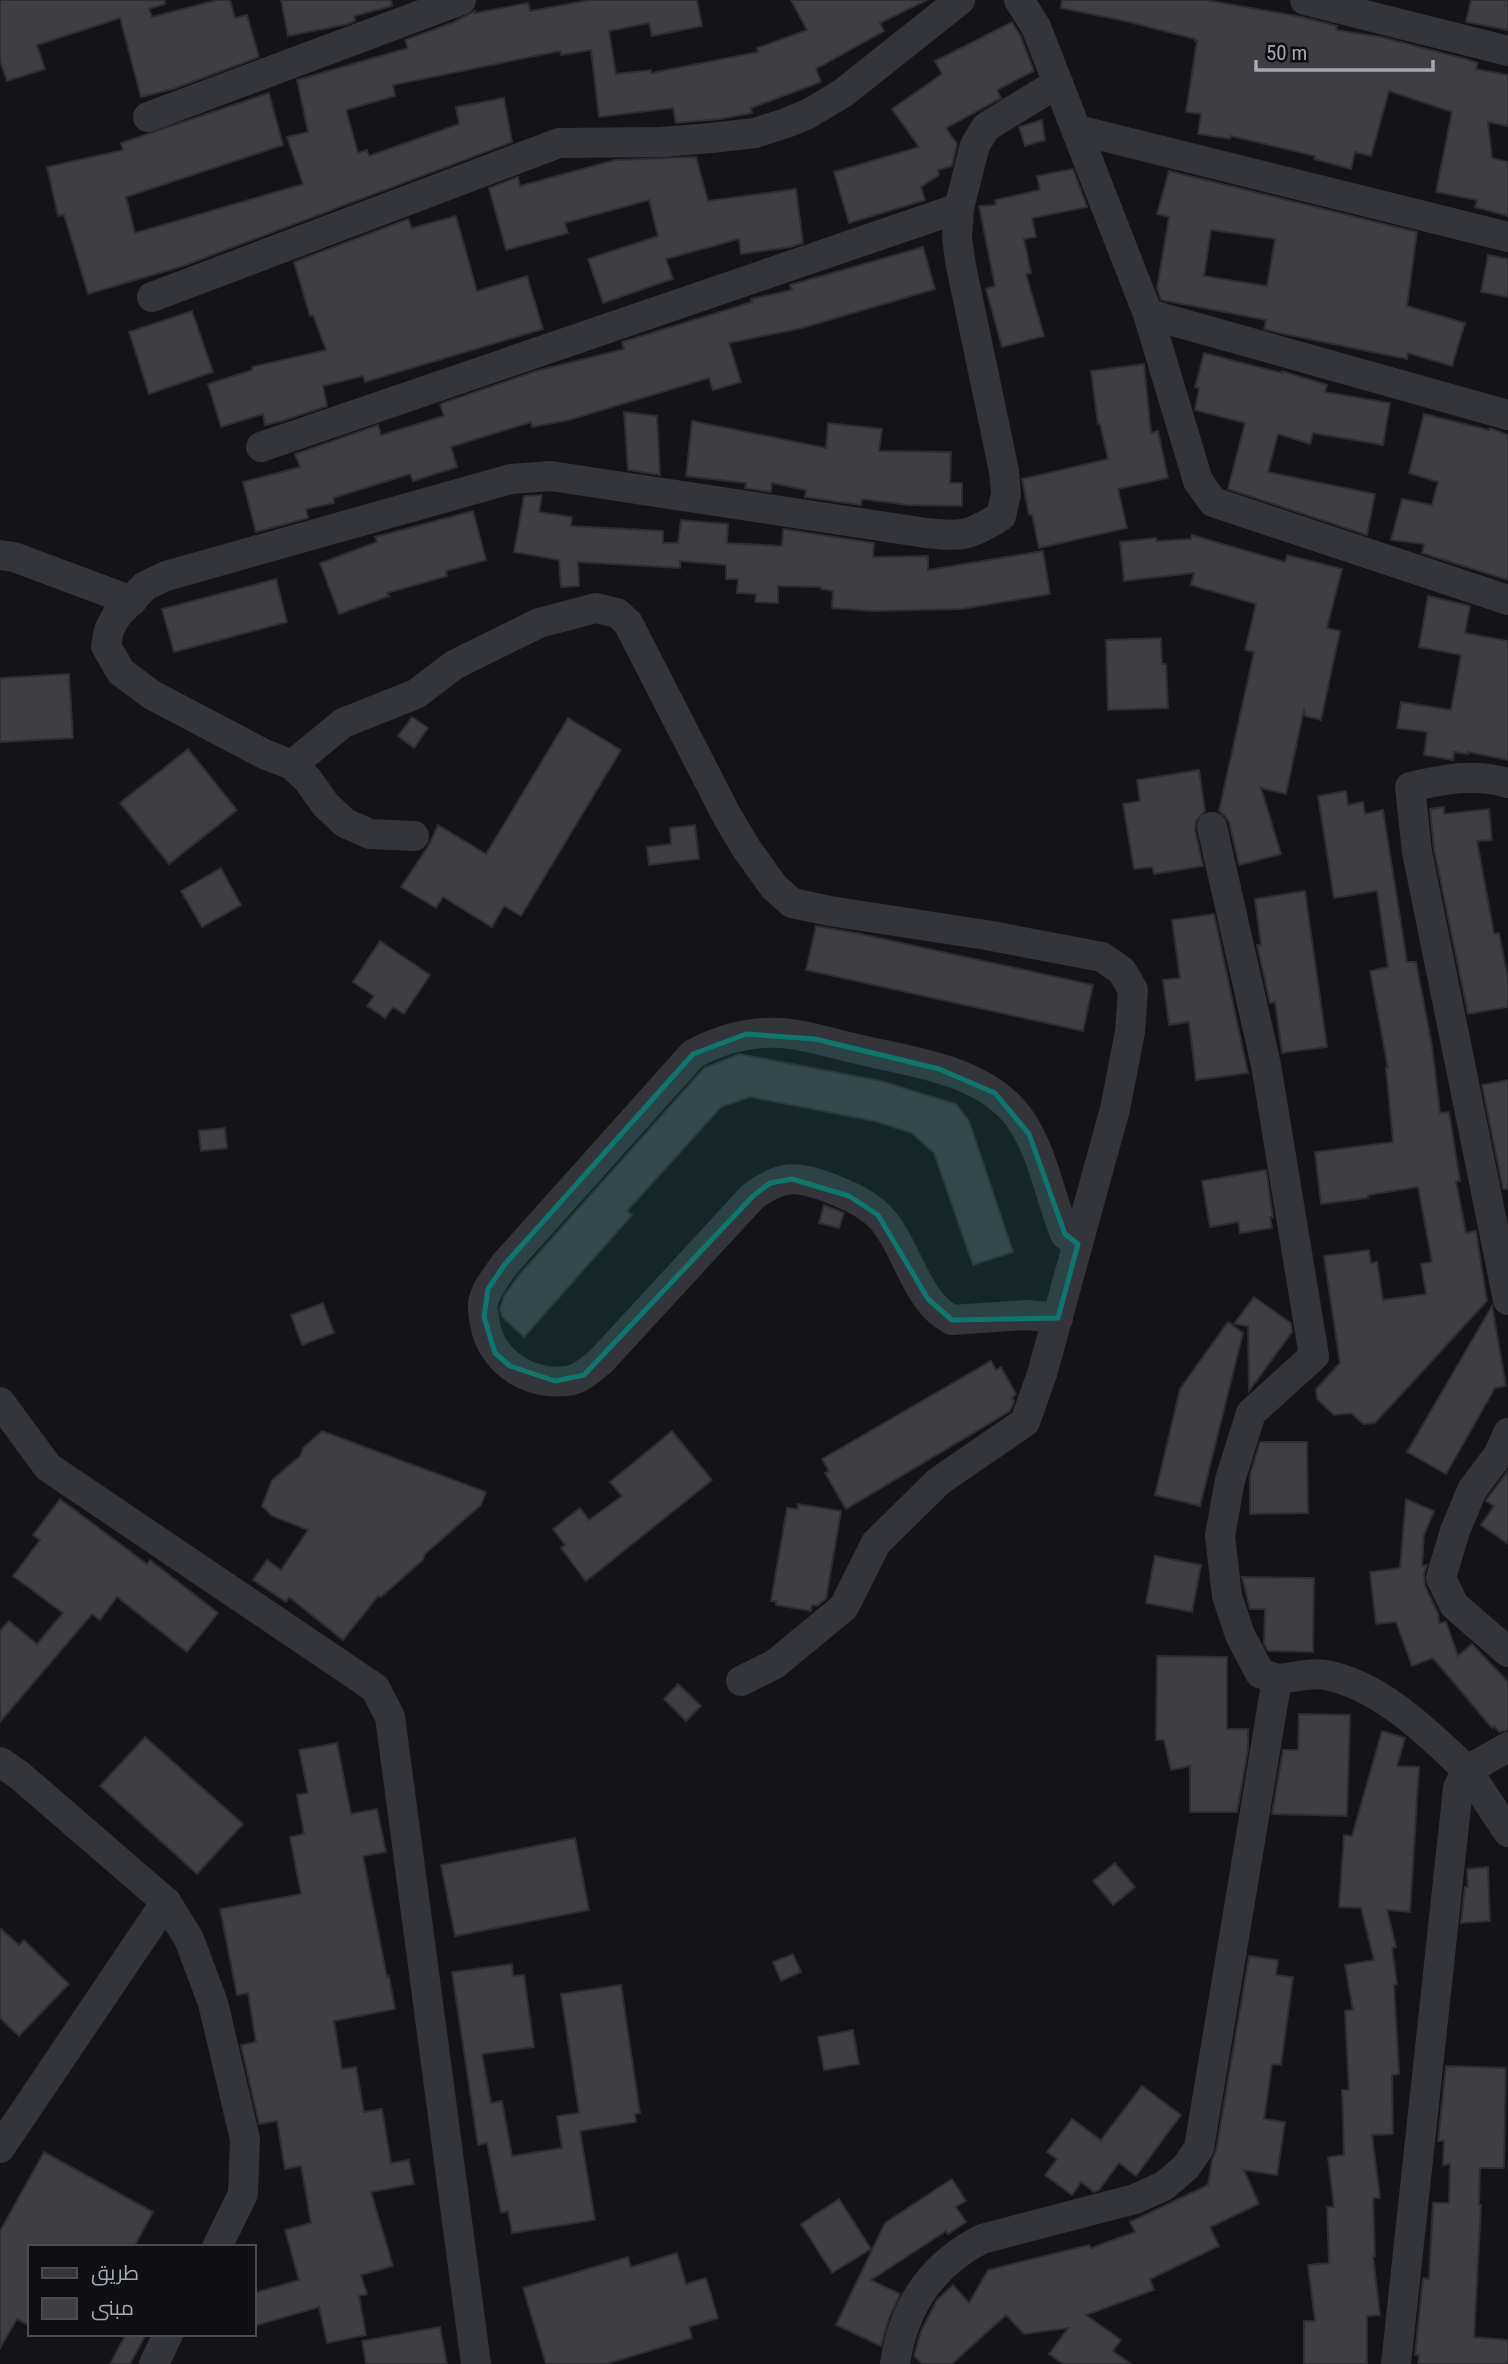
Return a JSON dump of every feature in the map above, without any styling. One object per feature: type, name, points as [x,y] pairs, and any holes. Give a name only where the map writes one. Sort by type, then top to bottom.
[{"type":"street","points":[[148,117],[461,0]]},
{"type":"street","points":[[152,297],[559,143],[662,142],[755,133],[808,114],[843,93],[960,0]]},
{"type":"street","points":[[1019,0],[1037,27],[1078,130],[1148,314],[1198,481],[1213,502],[1508,600]]},
{"type":"street","points":[[1305,0],[1508,51]]},
{"type":"street","points":[[414,836],[370,834],[345,823],[325,804],[308,779],[292,765],[264,754],[152,695],[121,672],[106,646],[117,615],[145,586],[166,576],[511,479],[551,476],[926,533],[957,536],[976,532],[1001,516],[1006,494],[1000,447],[961,266],[957,239],[959,208],[975,145],[986,127],[1058,83]]},
{"type":"street","points":[[1078,130],[1508,237]]},
{"type":"street","points":[[261,447],[959,208]]},
{"type":"street","points":[[1148,314],[1508,415]]},
{"type":"street","points":[[0,555],[14,557],[132,601]]},
{"type":"street","points":[[292,765],[343,723],[416,694],[454,665],[539,623],[596,608],[617,613],[628,623],[740,838],[774,887],[792,903],[1102,957],[1122,971],[1133,990],[1130,1032],[1115,1109],[1042,1374],[1025,1422],[939,1481],[876,1543],[844,1607],[775,1664],[741,1681]]},
{"type":"street","points":[[1508,783],[1490,778],[1450,778],[1410,787],[1417,852],[1508,1300]]},
{"type":"street","points":[[1212,827],[1266,1065],[1314,1356],[1251,1413],[1230,1480],[1220,1536],[1227,1597],[1240,1635],[1260,1674],[1277,1679],[1324,1675],[1368,1691],[1419,1724],[1466,1770],[1508,1832]]},
{"type":"street","points":[[1058,1318],[1026,1315],[952,1320],[941,1314],[928,1299],[893,1235],[878,1215],[849,1196],[814,1182],[792,1179],[770,1183],[752,1196],[600,1362],[584,1375],[555,1381],[532,1377],[510,1366],[495,1353],[487,1335],[482,1304],[488,1289],[505,1264],[693,1054],[716,1041],[746,1034],[781,1033],[852,1048],[939,1069],[971,1080],[995,1093],[1013,1109],[1029,1134],[1065,1234],[1078,1244]]},
{"type":"street","points":[[0,1402],[48,1467],[375,1688],[390,1717],[476,2364]]},
{"type":"street","points":[[1508,1433],[1499,1454],[1472,1490],[1455,1531],[1441,1578],[1454,1605],[1508,1652]]},
{"type":"street","points":[[895,2364],[898,2338],[918,2296],[932,2277],[966,2247],[982,2239],[1135,2199],[1164,2186],[1186,2167],[1199,2148],[1277,1679]]},
{"type":"street","points":[[1396,2364],[1458,1788],[1466,1770],[1508,1747]]},
{"type":"street","points":[[0,1762],[19,1775],[166,1902],[189,1939],[213,2003],[245,2139],[243,2194],[218,2245]]},
{"type":"street","points":[[0,2148],[166,1902]]},
{"type":"street","points":[[154,2364],[167,2336]]},
{"type":"highlighted area","points":[[746,1034],[815,1039],[939,1069],[995,1093],[1029,1134],[1065,1234],[1078,1244],[1058,1318],[952,1320],[928,1299],[878,1215],[849,1196],[792,1179],[770,1183],[753,1196],[584,1375],[555,1381],[510,1366],[495,1353],[484,1317],[488,1289],[505,1264],[693,1054]]},
{"type":"building","points":[[0,0],[164,0],[165,4],[149,9],[152,17],[217,0],[230,0],[235,18],[247,15],[259,57],[173,89],[141,97],[120,18],[37,45],[45,69],[7,81],[0,61]]},
{"type":"building","points":[[281,0],[391,0],[392,6],[354,16],[355,21],[348,24],[288,36]]},
{"type":"building","points":[[590,0],[697,0],[702,26],[652,36],[649,23],[609,31],[616,74],[651,70],[651,73],[758,52],[757,48],[807,30],[791,0],[927,0],[880,23],[884,31],[816,69],[821,82],[751,108],[752,113],[720,119],[676,123],[673,108],[599,117],[591,50],[561,55],[560,51],[393,85],[395,96],[346,110],[358,153],[367,150],[369,156],[459,124],[456,107],[504,98],[512,142],[183,266],[88,294],[64,215],[58,216],[47,167],[123,150],[121,143],[269,93],[283,145],[126,197],[135,233],[303,184],[287,137],[308,132],[297,80],[408,48],[405,40],[454,22],[475,11],[528,3],[530,11]]},
{"type":"building","points":[[1062,0],[1206,0],[1302,17],[1337,26],[1336,30],[1381,37],[1462,58],[1478,63],[1476,69],[1508,75],[1508,126],[1488,122],[1492,158],[1508,162],[1508,216],[1475,207],[1477,200],[1436,192],[1452,112],[1389,91],[1371,156],[1355,152],[1351,169],[1314,159],[1315,156],[1231,136],[1230,139],[1198,134],[1201,114],[1186,112],[1197,41],[1195,39],[1061,8]]},
{"type":"building","points":[[1471,0],[1508,0],[1508,30],[1466,22]]},
{"type":"building","points":[[1012,22],[1034,71],[997,90],[1001,98],[946,128],[957,144],[952,166],[938,170],[939,175],[921,187],[925,200],[849,223],[834,172],[919,147],[892,109],[942,74],[935,61]]},
{"type":"building","points":[[1042,120],[1045,140],[1025,146],[1019,127]]},
{"type":"building","points":[[696,157],[708,201],[796,189],[803,243],[741,254],[739,239],[666,259],[673,279],[603,303],[588,259],[658,236],[649,200],[565,223],[568,233],[506,250],[489,188],[518,177],[520,186],[615,160]]},
{"type":"building","points":[[1073,169],[1087,207],[1032,218],[1036,237],[1024,239],[1031,273],[1026,274],[1044,336],[1002,347],[986,289],[995,286],[979,206],[996,205],[995,200],[1040,190],[1037,176]]},
{"type":"building","points":[[1169,171],[1417,232],[1407,306],[1465,323],[1452,366],[1408,353],[1407,359],[1284,334],[1264,329],[1266,320],[1161,300],[1157,288],[1169,217],[1157,214]],"holes":[[[1211,230],[1275,239],[1267,286],[1204,276]]]},
{"type":"building","points":[[456,216],[477,291],[527,276],[543,329],[365,382],[363,376],[323,386],[327,406],[282,421],[265,425],[263,414],[221,427],[208,384],[252,370],[252,367],[326,350],[313,315],[310,316],[294,262],[408,219],[412,228]]},
{"type":"building","points":[[923,247],[935,289],[802,328],[729,343],[741,382],[713,390],[709,378],[569,420],[532,427],[531,422],[451,447],[457,467],[413,481],[410,474],[333,498],[334,503],[306,509],[308,518],[256,532],[243,482],[300,467],[295,454],[378,425],[381,435],[444,416],[440,404],[536,371],[624,349],[622,342],[752,302],[751,299],[792,290],[790,285]]},
{"type":"building","points":[[1488,255],[1508,259],[1508,297],[1481,292]]},
{"type":"building","points":[[192,311],[213,372],[149,394],[129,332]]},
{"type":"building","points":[[1204,353],[1282,371],[1327,385],[1325,392],[1390,403],[1383,445],[1313,433],[1310,444],[1278,434],[1268,472],[1375,494],[1367,535],[1228,489],[1245,423],[1195,410],[1199,388],[1195,387]]},
{"type":"building","points":[[1144,364],[1151,433],[1158,431],[1168,478],[1118,489],[1127,528],[1039,548],[1022,479],[1108,459],[1098,424],[1091,371]]},
{"type":"building","points":[[624,412],[657,416],[660,475],[628,470]]},
{"type":"building","points":[[1424,414],[1489,430],[1490,428],[1508,435],[1508,580],[1422,553],[1424,544],[1391,540],[1402,499],[1432,505],[1438,482],[1409,473]]},
{"type":"building","points":[[692,421],[826,448],[828,423],[882,429],[879,451],[951,452],[950,483],[962,483],[962,506],[908,505],[862,499],[861,505],[805,497],[806,490],[772,483],[771,492],[745,488],[746,483],[686,476]]},
{"type":"building","points":[[542,495],[539,512],[572,517],[571,526],[663,531],[663,543],[678,543],[681,520],[728,524],[727,543],[782,546],[783,529],[874,543],[873,557],[928,556],[928,570],[1043,551],[1050,594],[962,609],[873,611],[832,608],[833,591],[821,587],[778,586],[778,603],[755,602],[756,594],[737,593],[738,579],[726,579],[726,565],[680,561],[680,568],[578,562],[579,586],[561,587],[559,560],[514,552],[524,496]]},
{"type":"building","points":[[473,511],[486,560],[446,571],[447,576],[387,593],[389,596],[339,614],[320,563],[377,542],[375,537]]},
{"type":"building","points":[[1192,535],[1285,562],[1287,555],[1342,569],[1327,628],[1340,631],[1321,720],[1305,716],[1304,709],[1286,794],[1261,788],[1281,854],[1239,865],[1229,822],[1219,811],[1254,652],[1245,650],[1256,604],[1191,585],[1194,573],[1124,581],[1120,542],[1156,538],[1157,541],[1191,539]]},
{"type":"building","points":[[276,579],[287,622],[174,652],[162,609]]},
{"type":"building","points":[[1428,596],[1470,606],[1465,633],[1508,641],[1508,760],[1468,752],[1454,752],[1453,760],[1424,755],[1427,732],[1397,728],[1401,702],[1451,710],[1461,655],[1419,647]]},
{"type":"building","points":[[1161,638],[1162,664],[1166,664],[1168,708],[1108,710],[1106,640]]},
{"type":"building","points":[[69,674],[73,738],[0,742],[0,678]]},
{"type":"building","points":[[412,717],[428,728],[414,748],[398,736]]},
{"type":"building","points":[[568,718],[621,750],[521,916],[504,906],[492,927],[443,897],[436,908],[401,887],[429,845],[438,825],[486,854]]},
{"type":"building","points":[[188,749],[237,810],[169,864],[120,803]]},
{"type":"building","points":[[1199,770],[1205,811],[1196,821],[1195,830],[1203,866],[1154,874],[1152,867],[1134,869],[1123,804],[1140,801],[1137,780]]},
{"type":"building","points":[[1346,791],[1348,805],[1363,802],[1365,814],[1383,810],[1407,962],[1416,962],[1432,1046],[1440,1113],[1449,1112],[1460,1181],[1456,1181],[1466,1233],[1476,1231],[1487,1301],[1375,1423],[1363,1424],[1351,1413],[1334,1415],[1317,1399],[1316,1389],[1340,1363],[1324,1256],[1369,1250],[1371,1263],[1377,1262],[1383,1300],[1426,1294],[1421,1264],[1432,1262],[1418,1187],[1368,1195],[1368,1198],[1321,1204],[1315,1152],[1393,1142],[1388,1068],[1370,971],[1388,967],[1377,891],[1334,898],[1318,796]]},
{"type":"building","points":[[1444,807],[1444,814],[1489,809],[1492,840],[1477,841],[1494,934],[1499,933],[1508,978],[1508,1007],[1468,1014],[1434,849],[1430,809]]},
{"type":"building","points":[[695,825],[699,859],[649,865],[647,847],[671,844],[670,828]]},
{"type":"building","points":[[221,868],[241,905],[202,927],[181,891]]},
{"type":"building","points":[[1305,891],[1327,1047],[1282,1053],[1275,1002],[1270,1003],[1257,945],[1261,945],[1255,899]]},
{"type":"building","points":[[1214,914],[1248,1073],[1196,1080],[1189,1022],[1169,1025],[1163,980],[1180,978],[1172,920]]},
{"type":"building","points":[[816,926],[1093,985],[1083,1031],[806,970]]},
{"type":"building","points":[[380,941],[430,975],[404,1014],[393,1007],[385,1018],[367,1006],[374,996],[353,982]]},
{"type":"building","points":[[739,1054],[881,1081],[956,1104],[969,1121],[1013,1252],[973,1265],[934,1153],[912,1133],[874,1121],[750,1097],[721,1107],[627,1211],[632,1215],[524,1337],[502,1317],[500,1309],[504,1296],[519,1275],[704,1068]]},
{"type":"building","points":[[1508,1080],[1508,1189],[1503,1189],[1482,1085]]},
{"type":"building","points":[[225,1128],[227,1148],[201,1151],[199,1131]]},
{"type":"building","points":[[1266,1170],[1273,1217],[1270,1217],[1272,1228],[1240,1233],[1238,1222],[1210,1227],[1202,1181]]},
{"type":"building","points":[[824,1205],[844,1213],[839,1228],[819,1223]]},
{"type":"building","points":[[1254,1297],[1291,1323],[1292,1332],[1249,1391],[1248,1326],[1234,1324]]},
{"type":"building","points":[[323,1303],[334,1333],[302,1345],[291,1315]]},
{"type":"building","points":[[1492,1306],[1506,1386],[1495,1388],[1446,1474],[1407,1452]]},
{"type":"building","points":[[1228,1322],[1243,1333],[1200,1506],[1155,1495],[1180,1389]]},
{"type":"building","points":[[991,1361],[996,1370],[1001,1367],[1016,1394],[1012,1398],[1014,1401],[1010,1411],[846,1509],[825,1473],[829,1471],[822,1459]]},
{"type":"building","points":[[322,1431],[486,1492],[481,1505],[425,1554],[423,1560],[381,1597],[378,1596],[343,1640],[289,1597],[286,1602],[253,1580],[267,1560],[281,1570],[308,1530],[272,1516],[262,1506],[272,1480],[301,1455],[303,1448]]},
{"type":"building","points":[[672,1431],[712,1480],[586,1581],[561,1548],[565,1545],[553,1529],[580,1508],[589,1520],[622,1496],[610,1482]]},
{"type":"building","points":[[1260,1442],[1307,1442],[1308,1513],[1250,1514],[1250,1475]]},
{"type":"building","points":[[1508,1471],[1508,1544],[1481,1525],[1494,1506],[1486,1501]]},
{"type":"building","points":[[60,1499],[147,1564],[150,1560],[218,1613],[187,1652],[117,1597],[100,1620],[92,1614],[0,1722],[0,1631],[9,1621],[37,1644],[63,1613],[13,1576],[40,1540],[33,1535]]},
{"type":"building","points":[[1406,1499],[1434,1511],[1424,1535],[1422,1566],[1427,1565],[1424,1574],[1425,1586],[1438,1613],[1439,1623],[1446,1622],[1458,1656],[1472,1644],[1508,1682],[1508,1730],[1499,1732],[1494,1726],[1492,1728],[1433,1658],[1412,1666],[1396,1622],[1376,1624],[1370,1572],[1400,1568]]},
{"type":"building","points":[[798,1504],[841,1511],[826,1599],[817,1606],[812,1605],[811,1611],[776,1605],[776,1601],[771,1601],[787,1508],[798,1509]]},
{"type":"building","points":[[1155,1556],[1201,1565],[1192,1612],[1146,1603]]},
{"type":"building","points":[[1242,1577],[1314,1578],[1313,1652],[1268,1651],[1264,1644],[1265,1609],[1250,1609]]},
{"type":"building","points":[[1157,1656],[1227,1657],[1227,1729],[1248,1729],[1248,1749],[1237,1812],[1190,1812],[1190,1766],[1171,1770],[1164,1740],[1156,1740]]},
{"type":"building","points":[[678,1684],[701,1706],[686,1721],[664,1699]]},
{"type":"building","points":[[1299,1714],[1350,1715],[1347,1816],[1272,1814],[1283,1750],[1298,1750]]},
{"type":"building","points":[[1382,1731],[1405,1738],[1397,1766],[1419,1767],[1410,1912],[1387,1910],[1396,1947],[1392,1948],[1397,1984],[1394,1985],[1399,2074],[1392,2075],[1393,2134],[1372,2135],[1380,2198],[1373,2198],[1373,2256],[1380,2315],[1367,2316],[1367,2364],[1304,2364],[1304,2321],[1315,2321],[1308,2265],[1329,2263],[1327,2207],[1334,2207],[1328,2157],[1344,2155],[1342,2090],[1349,2090],[1345,2011],[1353,2010],[1345,1965],[1374,1960],[1361,1908],[1339,1907],[1344,1835],[1352,1836]]},
{"type":"building","points":[[145,1737],[243,1824],[197,1874],[100,1786]]},
{"type":"building","points":[[337,1743],[351,1814],[377,1809],[386,1852],[363,1856],[395,2009],[334,2021],[342,2069],[356,2067],[364,2112],[382,2109],[391,2163],[409,2160],[414,2184],[371,2192],[393,2266],[361,2275],[367,2294],[359,2296],[366,2335],[327,2343],[319,2307],[256,2325],[256,2292],[299,2280],[285,2230],[311,2223],[301,2166],[285,2169],[277,2121],[259,2124],[241,2045],[256,2042],[248,1993],[237,1995],[220,1909],[301,1894],[290,1837],[304,1834],[297,1795],[308,1793],[299,1750]]},
{"type":"building","points":[[575,1838],[589,1910],[455,1936],[441,1865]]},
{"type":"building","points":[[1115,1863],[1135,1887],[1113,1905],[1093,1881]]},
{"type":"building","points":[[1488,1867],[1490,1921],[1461,1923],[1465,1887],[1468,1887],[1467,1869]]},
{"type":"building","points":[[0,1928],[19,1945],[24,1940],[69,1984],[19,2036],[0,2018]]},
{"type":"building","points":[[793,1954],[801,1972],[781,1981],[773,1962]]},
{"type":"building","points":[[1249,1956],[1278,1960],[1276,1975],[1293,1977],[1281,2065],[1272,2064],[1264,2119],[1285,2122],[1277,2175],[1244,2170],[1259,2204],[1210,2227],[1219,2246],[1150,2279],[1154,2290],[1086,2315],[1121,2340],[1113,2351],[1131,2364],[1063,2364],[1049,2354],[1068,2328],[1024,2334],[1006,2315],[952,2364],[922,2364],[914,2356],[921,2331],[937,2300],[953,2285],[969,2303],[988,2270],[1089,2245],[1091,2248],[1135,2232],[1130,2222],[1208,2185]]},
{"type":"building","points":[[512,1964],[513,1976],[524,1975],[534,2047],[482,2054],[491,2103],[502,2101],[512,2156],[562,2148],[557,2116],[579,2113],[561,1994],[621,1985],[640,2113],[635,2114],[636,2122],[580,2131],[595,2220],[512,2233],[508,2211],[501,2213],[487,2143],[478,2145],[452,1972]]},
{"type":"building","points":[[853,2030],[859,2064],[824,2070],[818,2037]]},
{"type":"building","points":[[1446,2066],[1506,2068],[1504,2168],[1480,2168],[1481,2205],[1474,2337],[1508,2340],[1508,2364],[1418,2364],[1419,2355],[1415,2355],[1423,2278],[1429,2279],[1433,2203],[1449,2203],[1450,2164],[1443,2165],[1444,2141],[1438,2141]]},
{"type":"building","points":[[1142,2086],[1181,2115],[1136,2176],[1119,2163],[1099,2190],[1094,2192],[1081,2182],[1072,2195],[1045,2175],[1057,2159],[1047,2152],[1072,2119],[1101,2140]]},
{"type":"building","points":[[44,2152],[153,2212],[135,2245],[28,2245],[28,2325],[17,2319],[0,2348],[0,2231]]},
{"type":"building","points":[[952,2179],[966,2201],[956,2207],[966,2222],[948,2234],[946,2231],[871,2280],[900,2294],[881,2346],[836,2325],[885,2223]]},
{"type":"building","points":[[839,2199],[871,2249],[832,2273],[801,2224]]},
{"type":"building","points":[[677,2253],[686,2284],[706,2278],[718,2318],[689,2327],[692,2338],[606,2364],[546,2364],[523,2288],[628,2257],[631,2267]]},
{"type":"building","points":[[440,2327],[447,2364],[366,2364],[362,2341]]},
{"type":"building","points":[[125,2336],[145,2336],[130,2364],[110,2364]]}]
